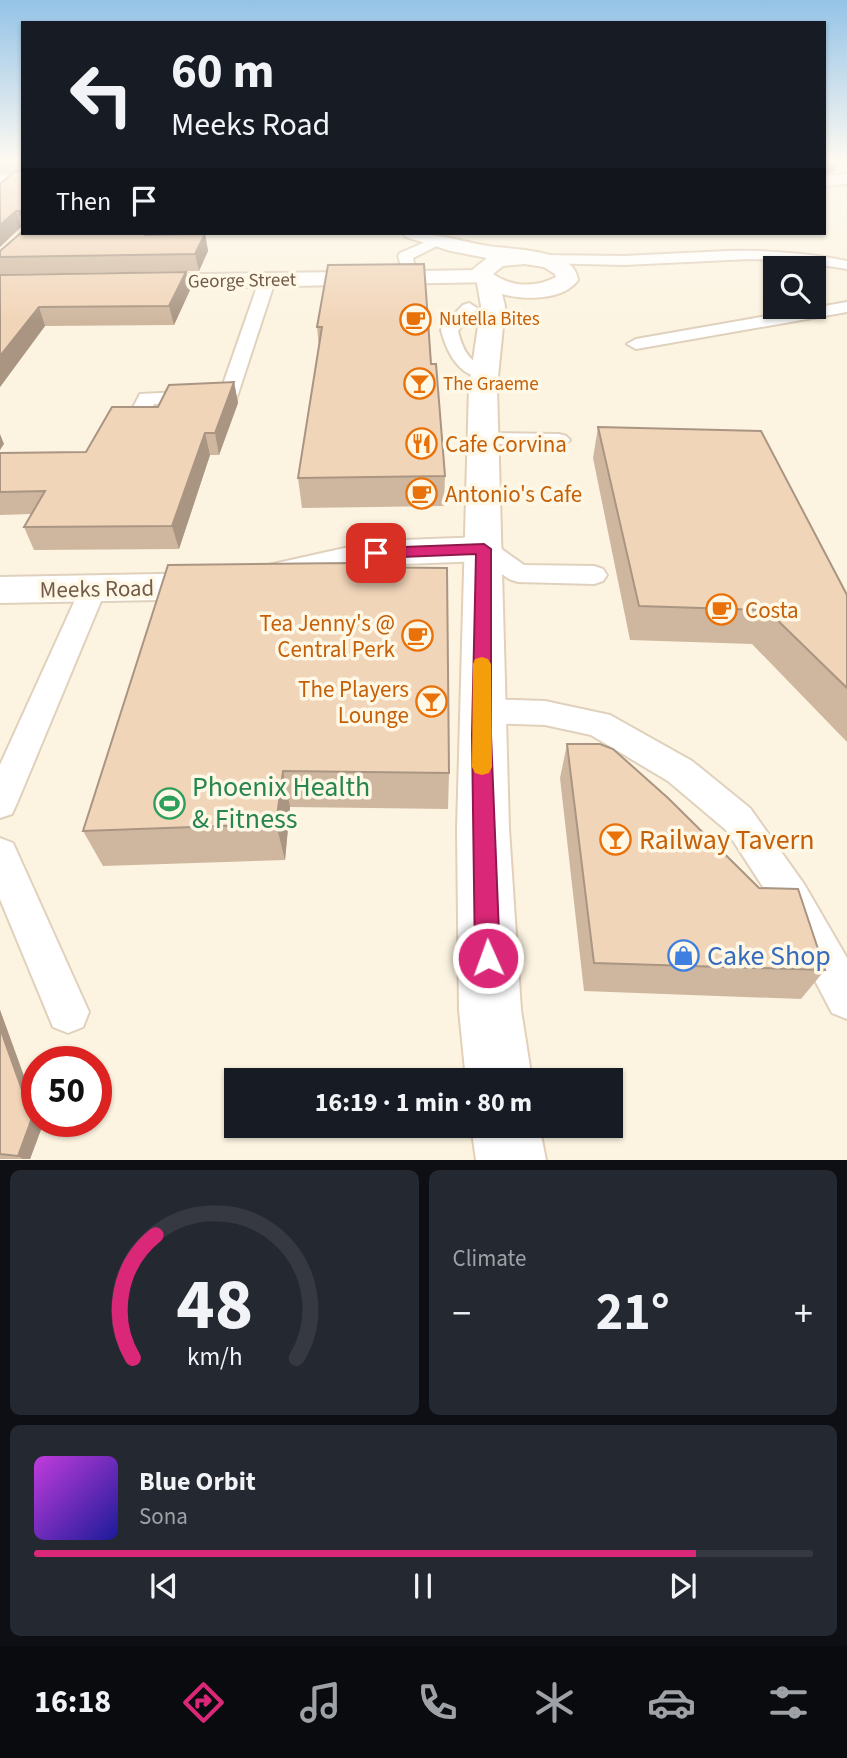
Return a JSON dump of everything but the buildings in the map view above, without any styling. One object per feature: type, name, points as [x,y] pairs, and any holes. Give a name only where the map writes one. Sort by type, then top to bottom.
[{"type":"main road","points":[[417,237],[531,259],[560,266],[566,271],[567,280],[553,287],[503,338]]},
{"type":"main road","points":[[417,237],[473,264],[484,277],[521,290],[553,287]]},
{"type":"main road","points":[[497,1068],[489,1010],[481,711],[483,439],[503,338],[484,277],[485,266],[496,261],[531,259]]},
{"type":"main road","name":"George Street","points":[[120,283],[484,277]]},
{"type":"main road","name":"Meeks Road","points":[[0,590],[237,583],[376,553],[484,549]]},
{"type":"lane","points":[[409,272],[405,256],[417,237]]},
{"type":"lane","points":[[553,287],[653,259],[714,248],[847,265]]},
{"type":"lane","points":[[531,259],[653,259]]},
{"type":"lane","points":[[137,419],[146,398],[229,396],[267,281]]},
{"type":"lane","points":[[636,344],[847,307]]},
{"type":"lane","points":[[469,308],[449,330],[453,347],[466,364],[503,338]]},
{"type":"lane","points":[[483,439],[559,440]]},
{"type":"lane","points":[[484,549],[518,573],[594,575]]},
{"type":"lane","points":[[0,803],[93,589]]},
{"type":"lane","points":[[481,711],[545,713],[599,724],[680,771],[738,819],[791,897],[847,998]]},
{"type":"lane","points":[[0,855],[68,1012]]},
{"type":"slow traffic","points":[[482,664],[482,767]]},
{"type":"place","name":"Nutella Bites","points":[[416,319]]},
{"type":"place","name":"The Graeme","points":[[420,384]]},
{"type":"place","name":"Cafe Corvina","points":[[422,444]]},
{"type":"place","name":"Antonio's Cafe","points":[[422,494]]},
{"type":"place","name":"Costa","points":[[722,610]]},
{"type":"place","name":"Tea Jenny's @ Central Perk","points":[[418,636]]},
{"type":"place","name":"The Players Lounge","points":[[432,702]]},
{"type":"place","name":"Phoenix Health & Fitness","points":[[169,803]]},
{"type":"place","name":"Railway Tavern","points":[[616,840]]},
{"type":"place","name":"Cake Shop","points":[[684,956]]},
{"type":"route","points":[[376,553],[484,549],[481,682],[488,958]]}]
